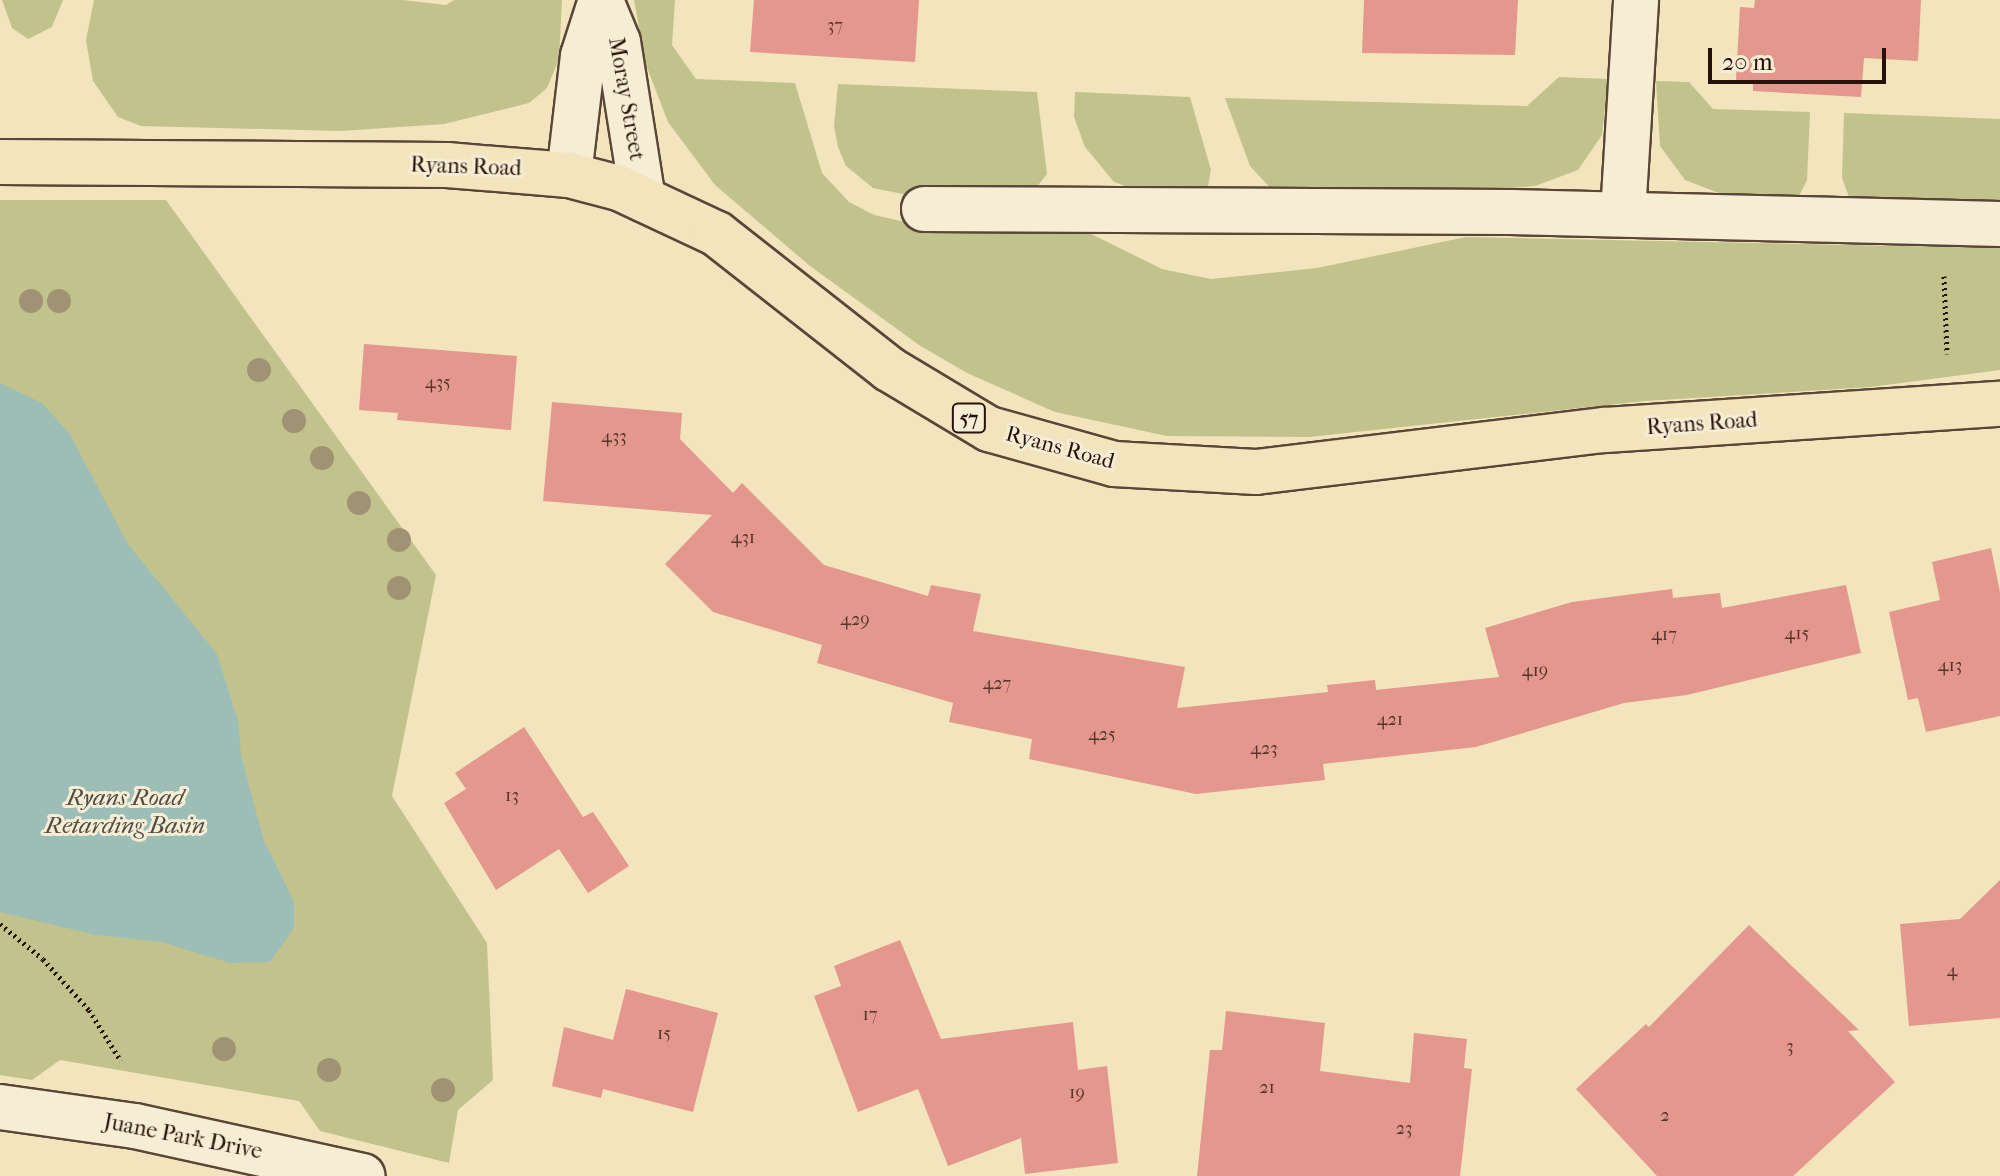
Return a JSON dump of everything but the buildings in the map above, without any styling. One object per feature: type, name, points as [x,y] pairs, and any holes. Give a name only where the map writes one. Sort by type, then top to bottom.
[{"type":"main road","name":"Ryans Road","points":[[0,162],[431,165],[569,175],[643,199],[717,234],[889,369],[989,429],[1114,464],[1256,472],[1605,430],[2000,404]]},
{"type":"street","name":"Moray Street","points":[[569,175],[583,56],[601,0]]},
{"type":"street","name":"Moray Street","points":[[601,0],[618,42],[643,199]]},
{"type":"street","points":[[1623,214],[1636,0]]},
{"type":"street","points":[[924,209],[1623,214],[2000,224]]},
{"type":"street","name":"Juane Park Drive","points":[[0,1107],[164,1131],[363,1176]]},
{"type":"path","points":[[1944,223],[1944,328],[1953,409]]},
{"type":"path","points":[[0,924],[43,959],[89,1010],[121,1061]]},
{"type":"green space","points":[[2,0],[63,0],[52,27],[28,39],[12,28]]},
{"type":"green space","points":[[94,0],[403,0],[446,5],[454,0],[562,0],[559,59],[547,88],[529,103],[444,124],[341,131],[141,126],[118,117],[93,81],[86,40]]},
{"type":"green space","points":[[634,0],[675,0],[672,45],[696,79],[795,83],[822,173],[849,202],[874,215],[901,221],[1079,228],[1162,269],[1211,279],[1317,268],[1466,237],[2000,248],[2000,370],[1871,387],[1645,401],[1309,437],[1167,436],[1055,412],[967,373],[919,345],[810,266],[715,185],[668,122],[646,65]]},
{"type":"green space","points":[[1559,77],[1608,79],[1602,135],[1578,170],[1535,186],[1455,193],[1274,192],[1250,166],[1225,98],[1527,106]]},
{"type":"green space","points":[[1656,81],[1689,82],[1713,109],[1810,112],[1807,180],[1799,196],[1719,193],[1685,180],[1660,146]]},
{"type":"green space","points":[[838,84],[1037,92],[1047,174],[1035,189],[918,197],[873,188],[846,166],[838,147],[834,126]]},
{"type":"green space","points":[[1075,92],[1190,97],[1211,170],[1208,186],[1139,191],[1114,182],[1085,147],[1074,117]]},
{"type":"green space","points":[[1844,113],[2000,119],[2000,201],[1849,197],[1842,178]]},
{"type":"green space","points":[[0,200],[166,200],[436,575],[392,796],[487,943],[493,1080],[458,1110],[449,1163],[320,1131],[299,1101],[60,1060],[32,1080],[0,1075]]},
{"type":"water","name":"Ryans Road Retarding Basin","points":[[0,383],[42,403],[69,433],[128,544],[217,654],[238,721],[241,755],[263,838],[294,902],[294,928],[270,962],[230,963],[162,942],[96,935],[0,912]]}]
